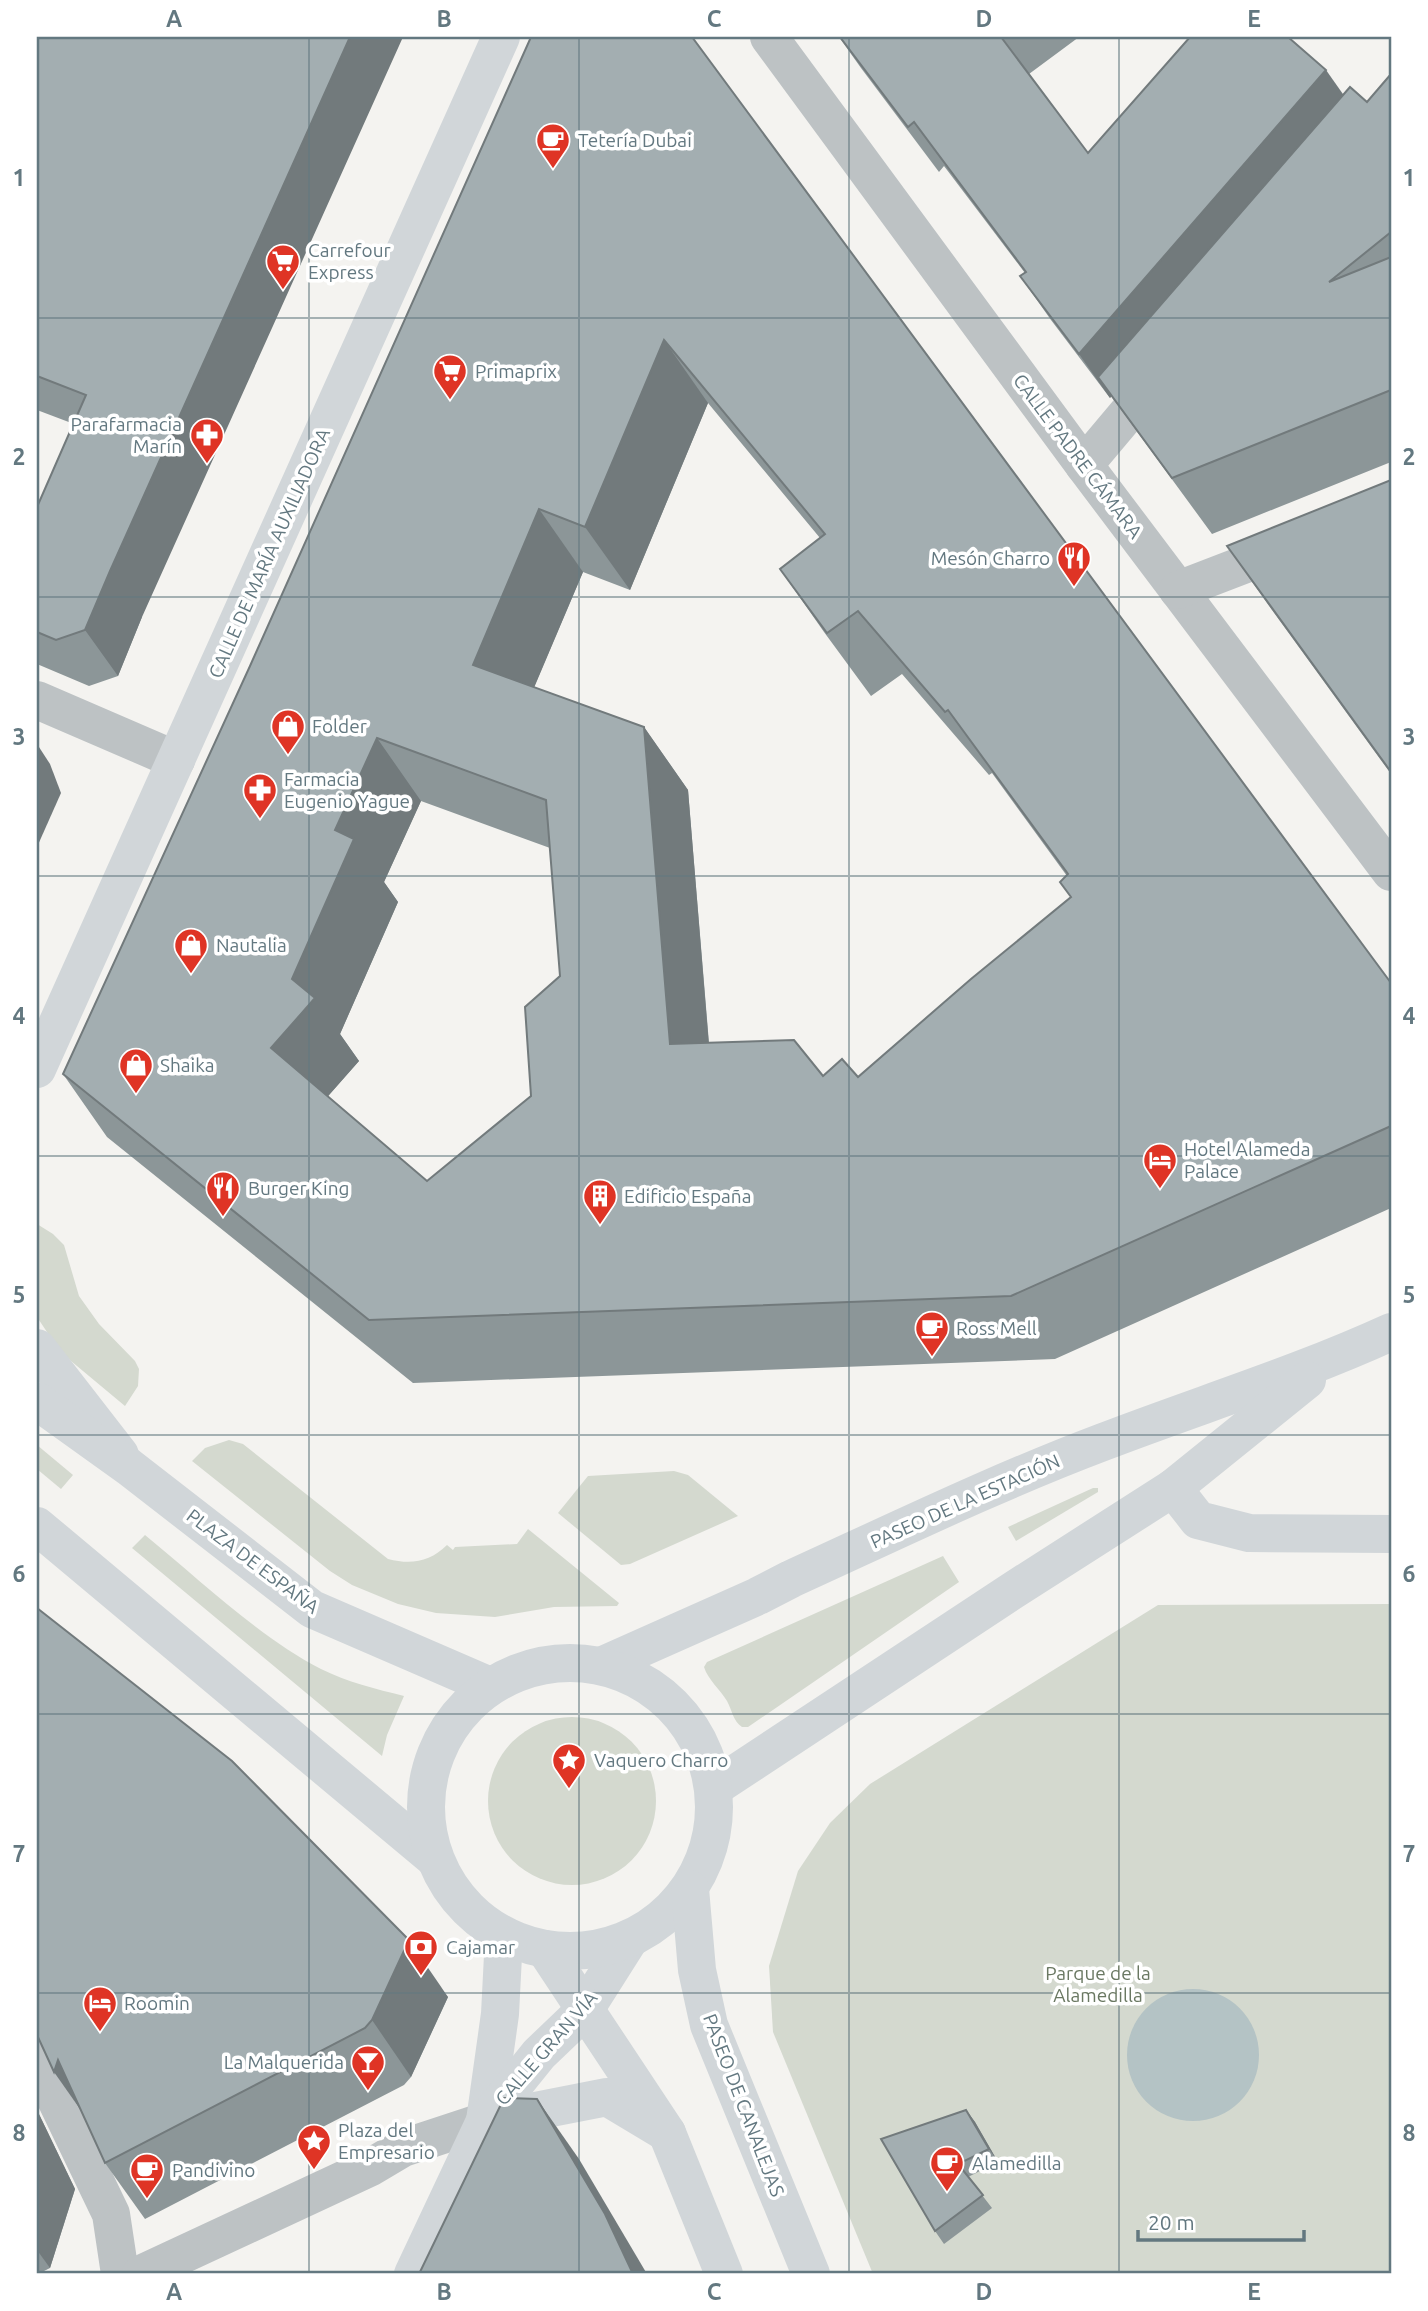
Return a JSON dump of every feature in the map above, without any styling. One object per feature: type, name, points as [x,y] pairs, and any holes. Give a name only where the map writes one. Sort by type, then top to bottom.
[{"type":"main road","name":"CALLE DE MARÍA AUXILIADORA","points":[[37,1069],[501,37]]},
{"type":"main road","name":"PASEO DE LA ESTACIÓN","points":[[603,1665],[1022,1475],[1104,1441],[1335,1357],[1391,1332]]},
{"type":"main road","points":[[37,1348],[130,1467]]},
{"type":"main road","name":"PASEO DE LA ESTACIÓN","points":[[715,1787],[970,1618],[1173,1488],[1335,1357]]},
{"type":"main road","name":"PLAZA DE ESPAÑA","points":[[37,1401],[130,1467],[312,1609],[490,1686]]},
{"type":"main road","points":[[1200,1408],[1173,1488],[1198,1520],[1249,1533],[1391,1534]]},
{"type":"main road","points":[[37,1526],[434,1858]]},
{"type":"main road","points":[[544,1664],[603,1665],[654,1688],[695,1732],[715,1787],[712,1840],[691,1889],[652,1927],[629,1940],[588,1951],[545,1949],[524,1944],[504,1936],[475,1916],[451,1890],[434,1858],[425,1810],[432,1761],[455,1717],[490,1686],[544,1664]]},
{"type":"main road","name":"PASEO DE CANALEJAS","points":[[691,1889],[697,1970],[709,2025],[811,2274]]},
{"type":"main road","name":"CALLE GRAN VÍA","points":[[485,2121],[500,2014],[504,1936]]},
{"type":"main road","name":"CALLE GRAN VÍA","points":[[413,2274],[485,2121],[539,2054],[584,2011],[629,1940]]},
{"type":"main road","points":[[545,1949],[667,2133],[724,2274]]},
{"type":"main road","name":"CALLE GRAN VÍA","points":[[485,2121],[607,2097],[667,2133]]},
{"type":"street","name":"CALLE PADRE CÁMARA","points":[[769,37],[1084,465],[1391,872]]},
{"type":"street","points":[[1084,465],[1181,350]]},
{"type":"street","points":[[1178,590],[1317,536]]},
{"type":"street","points":[[37,701],[176,760]]},
{"type":"street","points":[[37,2060],[111,2214],[120,2274]]},
{"type":"street","points":[[141,2274],[371,2167],[403,2148],[485,2121]]},
{"type":"green space","points":[[37,1224],[64,1245],[79,1296],[99,1324],[135,1361],[139,1369],[138,1386],[125,1406],[71,1361],[55,1344],[37,1317]]},
{"type":"green space","points":[[229,1440],[243,1444],[388,1559],[420,1561],[441,1551],[447,1545],[453,1550],[455,1547],[517,1544],[528,1529],[619,1603],[617,1606],[554,1607],[495,1617],[436,1613],[398,1604],[352,1585],[330,1571],[192,1461],[205,1448]]},
{"type":"green space","points":[[37,1445],[73,1475],[61,1489],[37,1469]]},
{"type":"green space","points":[[674,1471],[688,1475],[738,1516],[630,1564],[621,1565],[558,1513],[588,1476]]},
{"type":"green space","points":[[1098,1488],[1098,1492],[1016,1541],[1008,1527]]},
{"type":"green space","points":[[145,1535],[252,1624],[298,1656],[341,1678],[404,1696],[387,1735],[382,1756],[132,1548]]},
{"type":"green space","points":[[943,1556],[959,1582],[748,1727],[742,1727],[737,1722],[727,1701],[706,1672],[704,1667],[707,1662]]},
{"type":"green space","name":"Parque de la Alamedilla","points":[[1391,1604],[1391,2274],[873,2274],[773,2032],[769,1966],[798,1871],[830,1823],[870,1784],[1158,1605]]},
{"type":"green space","points":[[572,1717],[604,1724],[631,1742],[649,1769],[656,1801],[649,1833],[631,1860],[604,1878],[572,1885],[540,1878],[513,1860],[495,1833],[488,1801],[495,1769],[513,1742],[540,1724]]},
{"type":"shaded area","points":[[1193,1989],[1218,1994],[1240,2008],[1254,2030],[1259,2055],[1254,2080],[1240,2102],[1218,2116],[1193,2121],[1168,2116],[1146,2102],[1132,2080],[1127,2055],[1132,2030],[1146,2008],[1168,1994]]},
{"type":"building","points":[[37,37],[350,37],[85,630],[56,640],[37,632],[37,507],[86,395],[37,376]]},
{"type":"building","points":[[531,37],[692,37],[1391,983],[1391,1126],[1011,1296],[369,1320],[63,1074],[250,666]],"holes":[[[664,340],[825,534],[780,569],[827,633],[858,611],[945,712],[948,710],[1068,874],[1060,882],[1071,897],[858,1077],[842,1059],[823,1076],[794,1040],[670,1044],[644,727],[473,665],[539,509],[585,527]],[[377,738],[546,800],[560,976],[525,1007],[531,1096],[427,1181],[271,1048],[315,998],[292,979],[354,839],[335,830]]]},
{"type":"building","points":[[840,37],[1001,37],[1088,153],[1190,37],[1288,37],[1326,70],[1079,354],[1020,276],[1026,272],[914,122],[908,127]]},
{"type":"building","points":[[1391,74],[1391,232],[1329,282],[1391,257],[1391,390],[1172,478],[1098,377],[1350,87],[1367,102]]},
{"type":"building","points":[[1391,480],[1391,772],[1227,546]]},
{"type":"building","points":[[37,1608],[232,1761],[409,1940],[372,2020],[365,2028],[105,2163],[58,2060],[54,2072],[37,2035]]},
{"type":"building","points":[[504,2098],[537,2099],[605,2214],[633,2274],[419,2274]]},
{"type":"building","name":"Alamedilla","points":[[966,2110],[989,2149],[958,2164],[983,2195],[935,2231],[881,2139]]},
{"type":"place","name":"Tetería Dubai","points":[[553,170]]},
{"type":"place","name":"Carrefour Express","points":[[283,291]]},
{"type":"place","name":"Primaprix","points":[[450,401]]},
{"type":"place","name":"Parafarmacia Marín","points":[[207,465]]},
{"type":"place","name":"Mesón Charro","points":[[1074,588]]},
{"type":"place","name":"Folder","points":[[288,756]]},
{"type":"place","name":"Farmacia Eugenio Yague","points":[[260,820]]},
{"type":"place","name":"Nautalia","points":[[191,975]]},
{"type":"place","name":"Shaika","points":[[136,1095]]},
{"type":"place","name":"Hotel Alameda Palace","points":[[1160,1190]]},
{"type":"place","name":"Burger King","points":[[223,1218]]},
{"type":"place","name":"Edificio España","points":[[600,1226]]},
{"type":"place","name":"Ross Mell","points":[[932,1358]]},
{"type":"place","name":"Vaquero Charro","points":[[569,1790]]},
{"type":"place","name":"Cajamar","points":[[421,1977]]},
{"type":"place","name":"Roomin","points":[[100,2033]]},
{"type":"place","name":"La Malquerida","points":[[368,2092]]},
{"type":"place","name":"Plaza del Empresario","points":[[314,2171]]},
{"type":"place","name":"Alamedilla","points":[[947,2193]]},
{"type":"place","name":"Pandivino","points":[[147,2200]]}]
